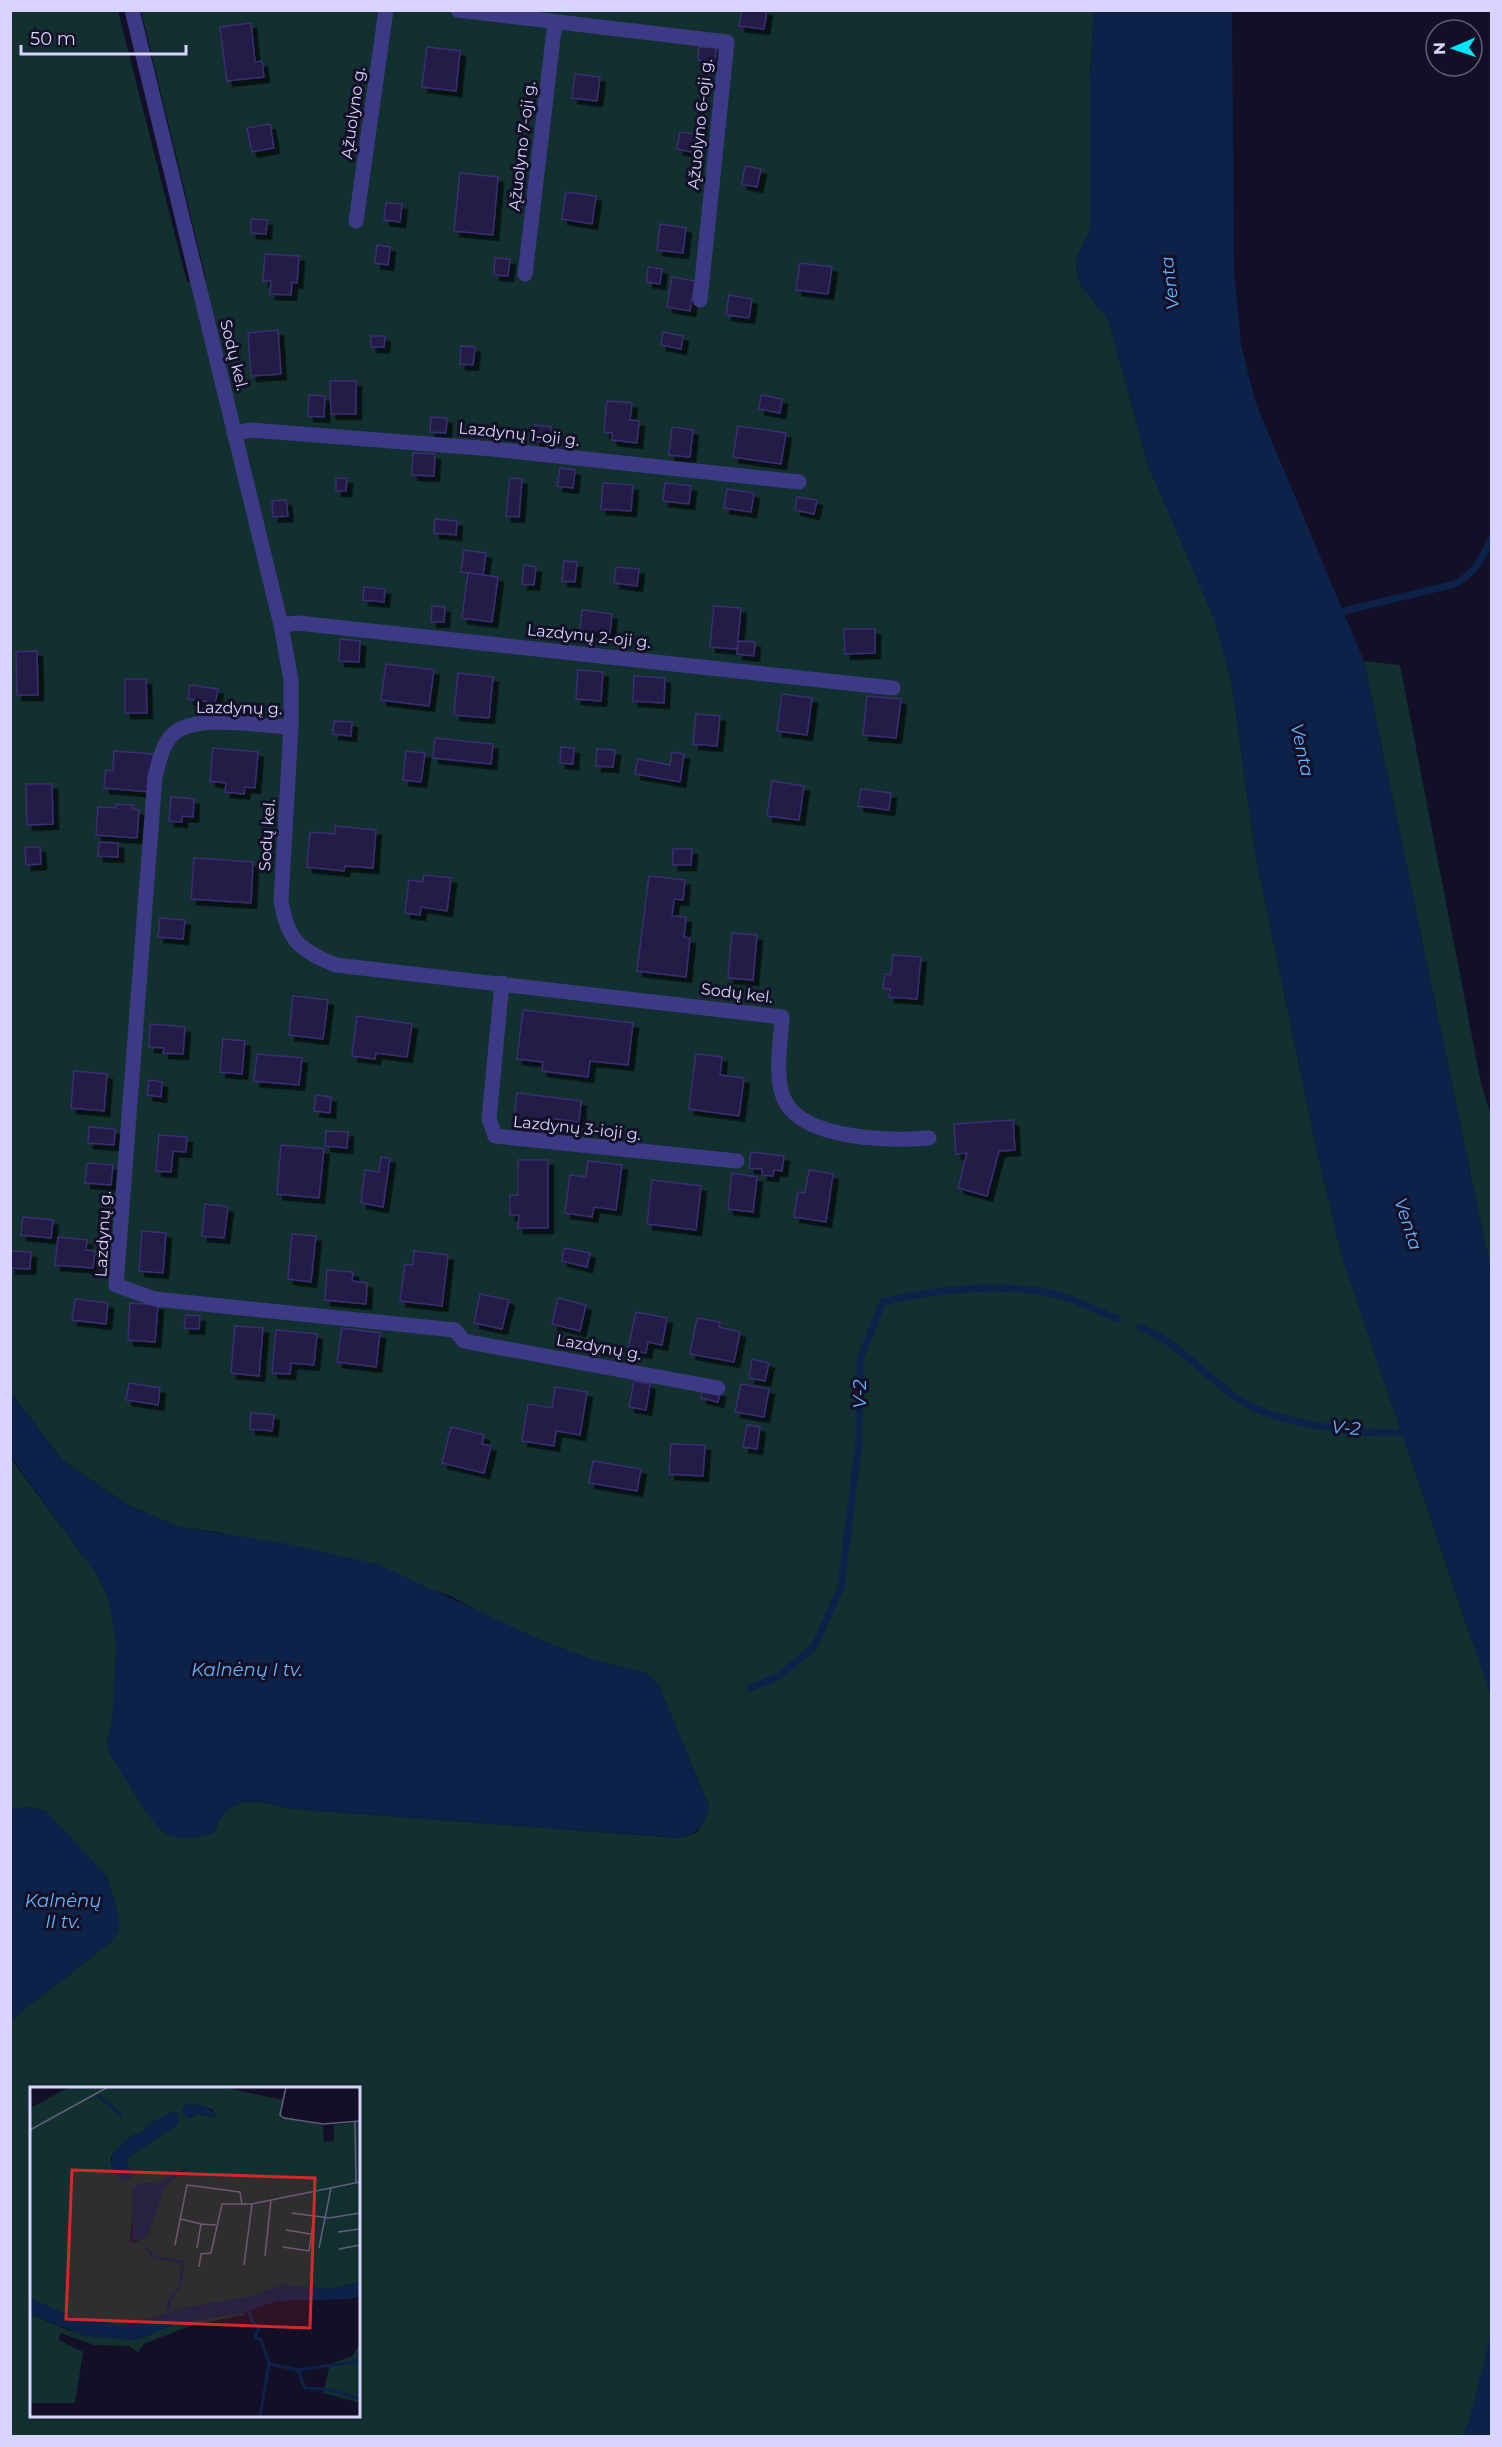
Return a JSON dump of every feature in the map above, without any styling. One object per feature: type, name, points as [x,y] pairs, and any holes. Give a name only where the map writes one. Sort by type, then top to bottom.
[{"type":"street","name":"Sodų kel.","points":[[132,10],[281,625],[291,680],[291,728],[281,900],[285,927],[295,940],[312,955],[336,965],[782,1017],[779,1082],[786,1103],[801,1119],[826,1129],[868,1138],[928,1138]]},
{"type":"street","name":"Ąžuolyno g.","points":[[356,221],[386,10]]},
{"type":"street","name":"Ąžuolyno 6-oji g.","points":[[458,10],[727,42],[700,300]]},
{"type":"street","name":"Ąžuolyno 7-oji g.","points":[[525,274],[555,22]]},
{"type":"street","name":"Lazdynų 1-oji g.","points":[[234,433],[252,430],[493,449],[799,482]]},
{"type":"street","name":"Lazdynų 2-oji g.","points":[[281,625],[298,622],[893,688]]},
{"type":"street","name":"Lazdynų g.","points":[[291,728],[206,722],[186,725],[172,735],[162,751],[155,777],[116,1285],[155,1299],[455,1330],[464,1341],[718,1388]]},
{"type":"street","name":"Lazdynų 3-ioji g.","points":[[502,983],[489,1119],[495,1136],[737,1161]]},
{"type":"green space","points":[[11,11],[118,11],[187,282],[206,279],[141,11],[1094,11],[1090,76],[1090,231],[1078,254],[1076,266],[1080,284],[1109,321],[1148,465],[1215,619],[1232,684],[1255,852],[1315,1142],[1342,1257],[1491,1696],[1492,2334],[1470,2419],[1463,2436],[11,2436],[11,2020],[111,1942],[31,1807],[11,1809],[10,1457],[95,1572],[108,1598],[117,1641],[113,1714],[107,1743],[214,1833],[220,1819],[228,1810],[237,1804],[258,1802],[295,1809],[679,1838],[698,1832],[709,1806],[658,1684],[646,1673],[591,1659],[547,1643],[485,1615],[449,1595],[218,1532],[180,1527],[128,1505],[63,1461],[11,1393]]},
{"type":"green space","points":[[1364,661],[1400,665],[1481,1083],[1491,1115],[1491,1272]]},
{"type":"water","name":"Venta","points":[[1094,11],[1232,11],[1234,270],[1241,344],[1255,401],[1364,661],[1491,1272],[1491,1696],[1342,1257],[1315,1142],[1255,852],[1232,684],[1214,619],[1148,465],[1109,321],[1080,284],[1076,266],[1078,253],[1090,231],[1090,76]]},
{"type":"water","name":"Kalnėnų I tv.","points":[[11,1393],[63,1461],[128,1505],[180,1527],[283,1543],[377,1564],[547,1643],[591,1659],[646,1673],[658,1684],[709,1806],[703,1823],[696,1831],[680,1838],[295,1809],[247,1802],[237,1804],[228,1810],[220,1819],[214,1833],[201,1837],[179,1838],[165,1833],[148,1814],[110,1755],[107,1743],[113,1714],[116,1641],[108,1598],[95,1572],[11,1457]]},
{"type":"water","name":"Kalnėnų II tv.","points":[[31,1807],[46,1811],[107,1876],[119,1916],[119,1930],[111,1942],[11,2020],[11,1809]]},
{"type":"water","points":[[1491,2334],[1491,2436],[1463,2436],[1470,2419]]},
{"type":"building","points":[[742,10],[767,10],[764,29],[739,26]]},
{"type":"building","points":[[251,23],[255,62],[262,61],[264,77],[227,81],[220,27]]},
{"type":"building","points":[[427,47],[460,51],[456,91],[422,87]]},
{"type":"building","points":[[699,47],[716,48],[715,62],[698,60]]},
{"type":"building","points":[[575,74],[600,77],[597,101],[572,98]]},
{"type":"building","points":[[270,124],[274,148],[252,152],[247,128]]},
{"type":"building","points":[[680,132],[699,135],[696,153],[677,149]]},
{"type":"building","points":[[745,166],[761,169],[757,187],[742,184]]},
{"type":"building","points":[[460,173],[498,177],[493,235],[454,231]]},
{"type":"building","points":[[566,192],[596,196],[592,224],[562,219]]},
{"type":"building","points":[[386,203],[402,204],[400,222],[384,220]]},
{"type":"building","points":[[251,219],[267,220],[266,234],[251,233]]},
{"type":"building","points":[[660,224],[686,228],[683,253],[657,250]]},
{"type":"building","points":[[377,245],[390,247],[388,265],[375,263]]},
{"type":"building","points":[[265,254],[299,256],[297,283],[292,282],[291,295],[270,294],[271,281],[263,281]]},
{"type":"building","points":[[495,258],[510,259],[508,276],[494,275]]},
{"type":"building","points":[[800,263],[832,267],[828,294],[796,290]]},
{"type":"building","points":[[648,267],[662,269],[660,284],[647,282]]},
{"type":"building","points":[[672,277],[695,281],[690,311],[667,307]]},
{"type":"building","points":[[729,295],[752,299],[749,318],[726,315]]},
{"type":"building","points":[[278,330],[281,374],[251,376],[248,333]]},
{"type":"building","points":[[663,332],[683,336],[681,349],[661,345]]},
{"type":"building","points":[[371,336],[385,336],[384,347],[371,347]]},
{"type":"building","points":[[461,346],[475,347],[473,365],[460,364]]},
{"type":"building","points":[[330,381],[356,381],[356,414],[331,414]]},
{"type":"building","points":[[309,395],[325,396],[324,417],[308,416]]},
{"type":"building","points":[[761,395],[782,399],[780,413],[759,409]]},
{"type":"building","points":[[607,401],[632,403],[630,420],[639,421],[637,443],[612,440],[612,433],[604,432]]},
{"type":"building","points":[[431,417],[447,418],[446,433],[430,432]]},
{"type":"building","points":[[535,425],[551,427],[549,442],[534,441]]},
{"type":"building","points":[[738,426],[786,433],[781,464],[733,457]]},
{"type":"building","points":[[672,427],[693,430],[690,457],[669,455]]},
{"type":"building","points":[[413,453],[435,454],[434,476],[412,475]]},
{"type":"building","points":[[560,468],[575,470],[573,488],[557,486]]},
{"type":"building","points":[[336,478],[347,478],[346,491],[336,491]]},
{"type":"building","points":[[510,478],[522,479],[519,517],[506,516]]},
{"type":"building","points":[[603,483],[633,485],[631,511],[601,509]]},
{"type":"building","points":[[665,483],[691,486],[689,504],[663,501]]},
{"type":"building","points":[[727,489],[754,493],[751,512],[724,508]]},
{"type":"building","points":[[797,497],[817,500],[814,514],[795,510]]},
{"type":"building","points":[[286,500],[288,516],[273,517],[272,501]]},
{"type":"building","points":[[435,519],[457,521],[456,535],[434,533]]},
{"type":"building","points":[[464,550],[486,553],[483,575],[461,572]]},
{"type":"building","points":[[564,561],[577,562],[575,582],[562,581]]},
{"type":"building","points":[[524,565],[536,567],[534,585],[522,584]]},
{"type":"building","points":[[616,567],[639,569],[637,586],[614,583]]},
{"type":"building","points":[[468,573],[498,577],[492,622],[462,618]]},
{"type":"building","points":[[364,587],[385,589],[384,602],[363,600]]},
{"type":"building","points":[[432,606],[445,607],[444,622],[431,622]]},
{"type":"building","points":[[714,606],[741,608],[737,649],[710,647]]},
{"type":"building","points":[[582,610],[612,614],[610,633],[580,630]]},
{"type":"building","points":[[844,629],[875,629],[875,653],[845,654]]},
{"type":"building","points":[[340,639],[360,641],[359,662],[339,661]]},
{"type":"building","points":[[738,641],[755,642],[754,656],[737,654]]},
{"type":"building","points":[[37,651],[38,695],[17,695],[16,652]]},
{"type":"building","points":[[386,664],[434,670],[429,706],[381,700]]},
{"type":"building","points":[[578,670],[603,672],[601,701],[576,699]]},
{"type":"building","points":[[458,673],[493,677],[489,718],[454,715]]},
{"type":"building","points":[[634,676],[665,678],[664,703],[633,701]]},
{"type":"building","points":[[125,679],[146,679],[147,713],[125,713]]},
{"type":"building","points":[[190,685],[218,689],[215,703],[188,699]]},
{"type":"building","points":[[782,694],[812,698],[807,735],[777,731]]},
{"type":"building","points":[[867,696],[901,699],[896,738],[863,735]]},
{"type":"building","points":[[696,714],[720,716],[717,746],[693,744]]},
{"type":"building","points":[[334,721],[352,722],[351,736],[333,734]]},
{"type":"building","points":[[435,738],[493,744],[491,764],[433,758]]},
{"type":"building","points":[[561,747],[574,748],[573,764],[560,763]]},
{"type":"building","points":[[213,748],[258,752],[255,788],[245,787],[244,794],[225,792],[226,783],[210,781]]},
{"type":"building","points":[[597,749],[615,750],[613,767],[596,766]]},
{"type":"building","points":[[114,751],[153,754],[150,792],[104,788],[106,770],[113,771]]},
{"type":"building","points":[[406,751],[425,753],[421,782],[403,780]]},
{"type":"building","points":[[672,752],[684,754],[680,782],[635,774],[638,759],[670,765]]},
{"type":"building","points":[[772,781],[804,786],[799,820],[767,816]]},
{"type":"building","points":[[26,784],[52,784],[53,824],[27,825]]},
{"type":"building","points":[[861,789],[891,793],[889,810],[858,806]]},
{"type":"building","points":[[171,797],[194,799],[193,817],[182,816],[182,822],[169,821]]},
{"type":"building","points":[[116,804],[133,805],[132,809],[139,810],[137,838],[96,835],[98,807],[116,808]]},
{"type":"building","points":[[335,826],[376,830],[373,868],[345,866],[344,871],[307,867],[310,832],[335,834]]},
{"type":"building","points":[[99,842],[118,843],[118,857],[98,856]]},
{"type":"building","points":[[25,847],[40,847],[41,864],[26,865]]},
{"type":"building","points":[[673,849],[692,849],[691,865],[673,865]]},
{"type":"building","points":[[194,858],[253,862],[251,903],[191,899]]},
{"type":"building","points":[[424,875],[451,878],[447,911],[421,907],[420,915],[405,913],[409,880],[423,882]]},
{"type":"building","points":[[649,876],[685,880],[683,900],[674,899],[672,916],[686,917],[684,937],[690,938],[686,977],[637,971]]},
{"type":"building","points":[[160,918],[185,920],[183,939],[158,937]]},
{"type":"building","points":[[732,933],[757,935],[753,980],[728,978]]},
{"type":"building","points":[[893,955],[921,957],[917,999],[889,997],[890,989],[883,988],[885,974],[891,975]]},
{"type":"building","points":[[293,996],[328,1000],[323,1039],[289,1035]]},
{"type":"building","points":[[523,1010],[633,1023],[628,1065],[590,1061],[588,1077],[542,1071],[543,1062],[517,1059]]},
{"type":"building","points":[[357,1016],[412,1024],[407,1057],[376,1053],[375,1059],[352,1056]]},
{"type":"building","points":[[150,1024],[185,1027],[183,1054],[163,1053],[164,1048],[149,1047]]},
{"type":"building","points":[[223,1039],[245,1041],[242,1074],[220,1072]]},
{"type":"building","points":[[257,1054],[302,1058],[299,1085],[254,1081]]},
{"type":"building","points":[[696,1054],[722,1057],[720,1075],[744,1078],[739,1116],[689,1109]]},
{"type":"building","points":[[74,1071],[107,1074],[104,1111],[71,1108]]},
{"type":"building","points":[[149,1080],[162,1082],[161,1097],[147,1095]]},
{"type":"building","points":[[517,1093],[581,1101],[579,1122],[547,1118],[545,1133],[513,1129]]},
{"type":"building","points":[[316,1095],[331,1097],[330,1113],[314,1111]]},
{"type":"building","points":[[1013,1120],[1015,1150],[999,1151],[987,1196],[958,1188],[967,1153],[956,1154],[954,1124]]},
{"type":"building","points":[[89,1127],[115,1129],[114,1145],[88,1143]]},
{"type":"building","points":[[326,1131],[348,1132],[347,1148],[325,1146]]},
{"type":"building","points":[[159,1135],[187,1137],[186,1152],[173,1151],[171,1172],[156,1171]]},
{"type":"building","points":[[281,1145],[324,1149],[319,1198],[277,1194]]},
{"type":"building","points":[[751,1152],[784,1156],[782,1171],[774,1170],[773,1176],[762,1175],[762,1169],[749,1168]]},
{"type":"building","points":[[381,1157],[390,1158],[383,1207],[361,1203],[365,1170],[379,1172]]},
{"type":"building","points":[[518,1160],[548,1160],[548,1228],[518,1228],[519,1215],[510,1215],[510,1195],[518,1195]]},
{"type":"building","points":[[588,1161],[622,1165],[616,1210],[594,1207],[592,1217],[565,1213],[570,1175],[586,1177]]},
{"type":"building","points":[[87,1163],[113,1165],[111,1185],[85,1183]]},
{"type":"building","points":[[809,1170],[833,1174],[826,1222],[794,1217],[798,1192],[805,1193]]},
{"type":"building","points":[[732,1173],[757,1177],[753,1212],[728,1209]]},
{"type":"building","points":[[652,1180],[701,1186],[696,1230],[647,1224]]},
{"type":"building","points":[[205,1204],[228,1207],[224,1238],[202,1236]]},
{"type":"building","points":[[23,1217],[53,1220],[51,1238],[21,1235]]},
{"type":"building","points":[[142,1231],[166,1233],[163,1273],[139,1271]]},
{"type":"building","points":[[292,1234],[316,1236],[311,1282],[288,1279]]},
{"type":"building","points":[[58,1237],[87,1240],[86,1250],[95,1251],[93,1268],[55,1265]]},
{"type":"building","points":[[564,1248],[590,1253],[587,1267],[562,1261]]},
{"type":"building","points":[[11,1251],[31,1252],[30,1269],[10,1268]]},
{"type":"building","points":[[414,1251],[448,1255],[442,1306],[400,1301],[405,1264],[413,1265]]},
{"type":"building","points":[[327,1270],[353,1272],[352,1281],[367,1283],[366,1304],[325,1300]]},
{"type":"building","points":[[480,1294],[509,1300],[502,1329],[474,1323]]},
{"type":"building","points":[[558,1298],[586,1305],[580,1331],[552,1324]]},
{"type":"building","points":[[75,1299],[108,1303],[106,1324],[72,1320]]},
{"type":"building","points":[[130,1303],[158,1305],[155,1342],[128,1340]]},
{"type":"building","points":[[636,1312],[667,1318],[662,1345],[648,1342],[646,1353],[628,1349]]},
{"type":"building","points":[[186,1315],[200,1316],[199,1329],[184,1328]]},
{"type":"building","points":[[697,1318],[720,1322],[719,1327],[740,1332],[734,1362],[690,1354]]},
{"type":"building","points":[[235,1326],[263,1328],[259,1376],[231,1373]]},
{"type":"building","points":[[342,1328],[380,1333],[376,1367],[337,1362]]},
{"type":"building","points":[[276,1330],[317,1334],[314,1365],[291,1363],[290,1374],[272,1373]]},
{"type":"building","points":[[752,1359],[769,1363],[765,1381],[749,1378]]},
{"type":"building","points":[[634,1381],[650,1384],[646,1410],[629,1407]]},
{"type":"building","points":[[129,1383],[160,1388],[158,1405],[126,1400]]},
{"type":"building","points":[[741,1384],[769,1389],[764,1417],[735,1412]]},
{"type":"building","points":[[555,1387],[587,1392],[580,1435],[556,1431],[554,1446],[522,1441],[528,1404],[552,1408]]},
{"type":"building","points":[[703,1388],[720,1392],[718,1402],[701,1398]]},
{"type":"building","points":[[251,1413],[274,1415],[272,1431],[250,1429]]},
{"type":"building","points":[[747,1425],[760,1427],[757,1449],[743,1447]]},
{"type":"building","points":[[451,1427],[484,1435],[482,1444],[491,1446],[484,1473],[442,1463]]},
{"type":"building","points":[[671,1444],[705,1445],[703,1476],[669,1474]]},
{"type":"building","points":[[593,1461],[641,1469],[637,1491],[589,1483]]},
{"type":"waterway","points":[[1338,615],[1344,611],[1455,584],[1478,564],[1492,537]]},
{"type":"waterway","name":"V-2","points":[[750,1688],[779,1676],[814,1647],[841,1587],[859,1442],[860,1359],[883,1302],[947,1291],[1016,1289],[1058,1295],[1118,1319]]},
{"type":"waterway","name":"V-2","points":[[1140,1327],[1154,1333],[1180,1351],[1240,1400],[1276,1416],[1321,1427],[1345,1430],[1408,1432]]}]
